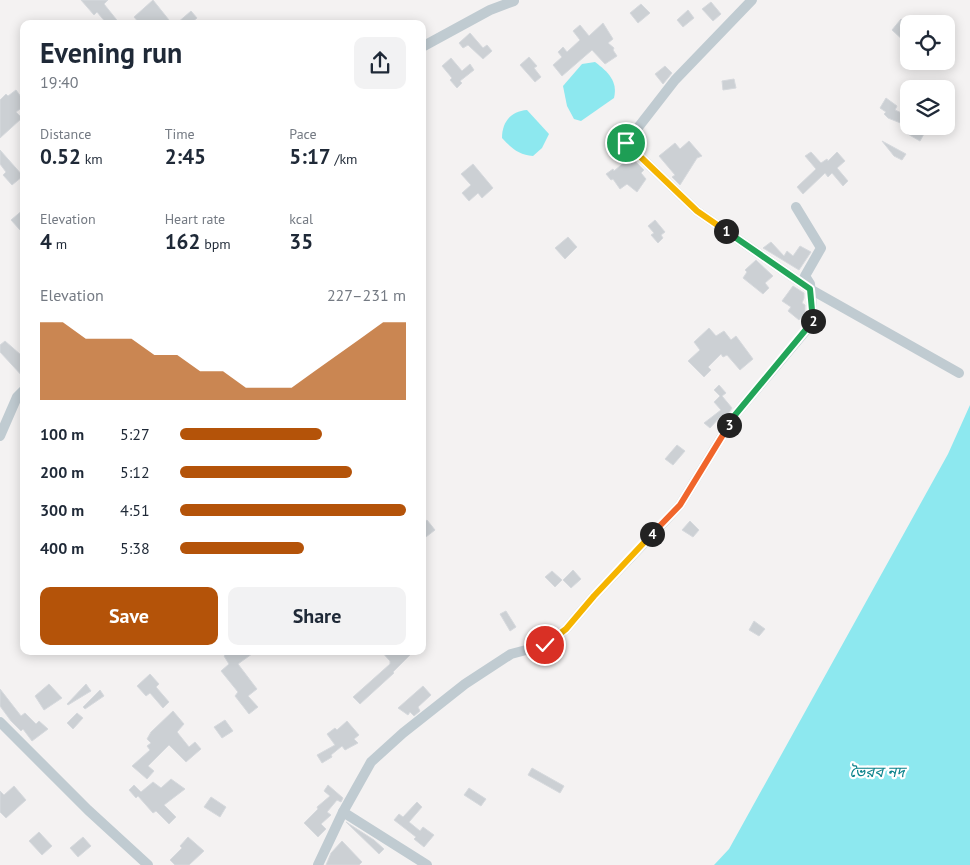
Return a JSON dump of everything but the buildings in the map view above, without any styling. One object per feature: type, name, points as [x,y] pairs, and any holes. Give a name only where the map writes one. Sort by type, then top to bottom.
[{"type":"street","points":[[752,0],[675,80],[626,143],[697,211],[810,289],[959,373]]},
{"type":"street","points":[[426,46],[490,10],[514,1]]},
{"type":"street","points":[[318,865],[343,812],[370,762],[465,684],[511,654],[545,645],[566,629],[594,596],[674,511],[735,415],[813,322],[810,284],[805,276],[821,248],[796,207]]},
{"type":"street","points":[[0,436],[20,395]]},
{"type":"street","points":[[0,722],[88,810],[148,865]]},
{"type":"street","points":[[343,812],[427,865]]},
{"type":"water","points":[[595,62],[611,77],[615,87],[614,98],[581,121],[574,119],[567,106],[563,86],[582,64]]},
{"type":"water","points":[[527,110],[549,134],[542,148],[533,156],[516,150],[502,138],[502,132],[508,118],[516,113]]},
{"type":"water","name":"ভৈরব নদ","points":[[970,405],[970,865],[714,865],[729,849],[948,454]]},
{"type":"route","points":[[545,645],[566,629],[594,596],[680,505],[735,415],[813,322],[810,289],[697,211],[626,143]]}]
